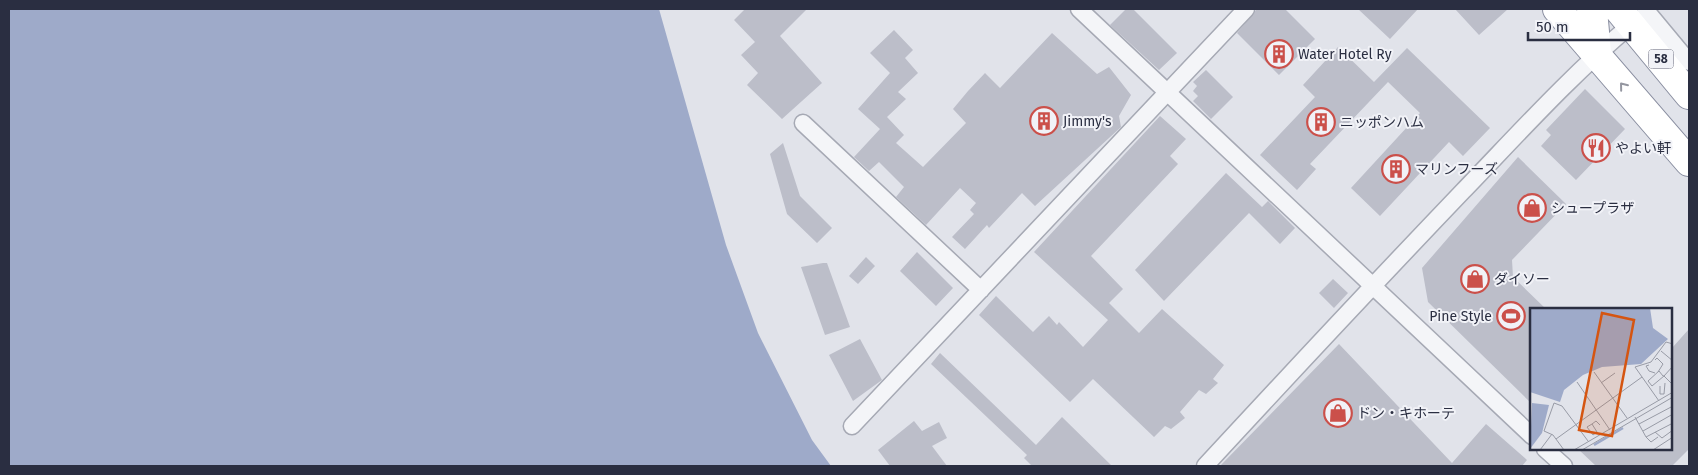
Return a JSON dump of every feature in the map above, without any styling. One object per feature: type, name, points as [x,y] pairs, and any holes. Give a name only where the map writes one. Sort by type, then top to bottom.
[{"type":"highway","points":[[1556,9],[1689,162]]},
{"type":"highway","points":[[1591,9],[1597,54]]},
{"type":"highway","name":"58","points":[[1632,14],[1689,94]]},
{"type":"street","points":[[1079,9],[1530,434]]},
{"type":"street","points":[[852,426],[1246,9]]},
{"type":"street","points":[[1205,466],[1373,285],[1597,54],[1632,14],[1689,62]]},
{"type":"street","points":[[803,123],[981,290]]},
{"type":"street","points":[[1547,450],[1564,466]]},
{"type":"water","points":[[9,9],[659,9],[726,245],[758,333],[812,440],[831,466],[9,466]]},
{"type":"building","points":[[745,9],[807,9],[780,36],[822,83],[782,119],[747,85],[758,73],[741,55],[755,42],[734,20]]},
{"type":"building","points":[[1126,9],[1133,9],[1177,53],[1159,70],[1110,25]]},
{"type":"building","name":"Water Hotel Ry","points":[[1257,9],[1285,9],[1315,39],[1279,75],[1237,33]]},
{"type":"building","points":[[1358,9],[1418,9],[1390,39]]},
{"type":"building","points":[[1455,9],[1508,9],[1479,35]]},
{"type":"building","points":[[894,30],[913,50],[905,58],[918,73],[898,92],[906,99],[887,117],[904,135],[896,143],[923,167],[966,123],[953,109],[985,73],[1000,88],[1052,33],[1097,74],[1109,67],[1131,95],[1119,116],[1121,127],[1035,206],[1022,193],[989,228],[987,225],[965,249],[952,237],[974,214],[970,210],[976,203],[960,188],[926,225],[896,197],[904,187],[879,162],[869,171],[854,157],[880,129],[858,109],[890,73],[870,53]]},
{"type":"building","points":[[1338,47],[1374,82],[1407,48],[1490,128],[1463,156],[1449,142],[1380,216],[1351,188],[1420,113],[1388,82],[1310,164],[1316,169],[1297,190],[1260,155],[1315,97],[1303,85]]},
{"type":"building","points":[[1206,70],[1233,97],[1211,119],[1193,101],[1198,96],[1193,91],[1197,86],[1193,82]]},
{"type":"building","points":[[1585,89],[1625,129],[1576,180],[1541,146],[1551,135],[1546,130]]},
{"type":"building","points":[[1160,116],[1186,139],[1170,156],[1178,164],[1091,256],[1123,289],[1109,303],[1139,333],[1162,309],[1224,365],[1213,379],[1218,383],[1206,394],[1199,390],[1180,412],[1185,418],[1171,429],[1165,426],[1154,437],[1093,379],[1070,402],[979,315],[996,296],[1033,332],[1049,316],[1057,325],[1059,322],[1083,347],[1108,320],[1034,252]]},
{"type":"building","points":[[783,143],[800,196],[832,228],[817,243],[787,214],[770,154]]},
{"type":"building","points":[[1518,157],[1566,204],[1512,260],[1513,277],[1545,308],[1530,308],[1530,402],[1428,302],[1422,268]]},
{"type":"building","points":[[1226,173],[1262,207],[1268,201],[1295,228],[1280,244],[1249,213],[1164,301],[1135,270]]},
{"type":"building","points":[[917,252],[953,288],[936,306],[900,271]]},
{"type":"building","points":[[866,257],[875,266],[858,284],[849,276]]},
{"type":"building","points":[[827,263],[850,327],[825,335],[801,267]]},
{"type":"building","points":[[1333,279],[1348,293],[1334,308],[1319,293]]},
{"type":"building","points":[[1689,329],[1689,449],[1672,466],[1596,466],[1579,450],[1673,450],[1673,347]]},
{"type":"building","points":[[860,339],[882,380],[853,401],[829,355]]},
{"type":"building","name":"ドン・キホーテ","points":[[1339,344],[1452,463],[1486,424],[1527,460],[1522,466],[1220,466]]},
{"type":"building","points":[[940,353],[1036,445],[1062,417],[1112,466],[1032,466],[1024,458],[1027,455],[931,364]]},
{"type":"building","points":[[914,421],[922,431],[939,422],[947,438],[932,446],[947,466],[890,466],[878,450]]},
{"type":"place","name":"Water Hotel Ry","points":[[1279,54]]},
{"type":"place","name":"Jimmy's","points":[[1044,121]]},
{"type":"place","name":"ニッポンハム","points":[[1321,122]]},
{"type":"place","name":"やよい軒","points":[[1596,148]]},
{"type":"place","name":"マリンフーズ","points":[[1396,169]]},
{"type":"place","name":"シュープラザ","points":[[1532,208]]},
{"type":"place","name":"ダイソー","points":[[1475,279]]},
{"type":"place","name":"Pine Style","points":[[1511,316]]},
{"type":"place","name":"ドン・キホーテ","points":[[1338,413]]}]
